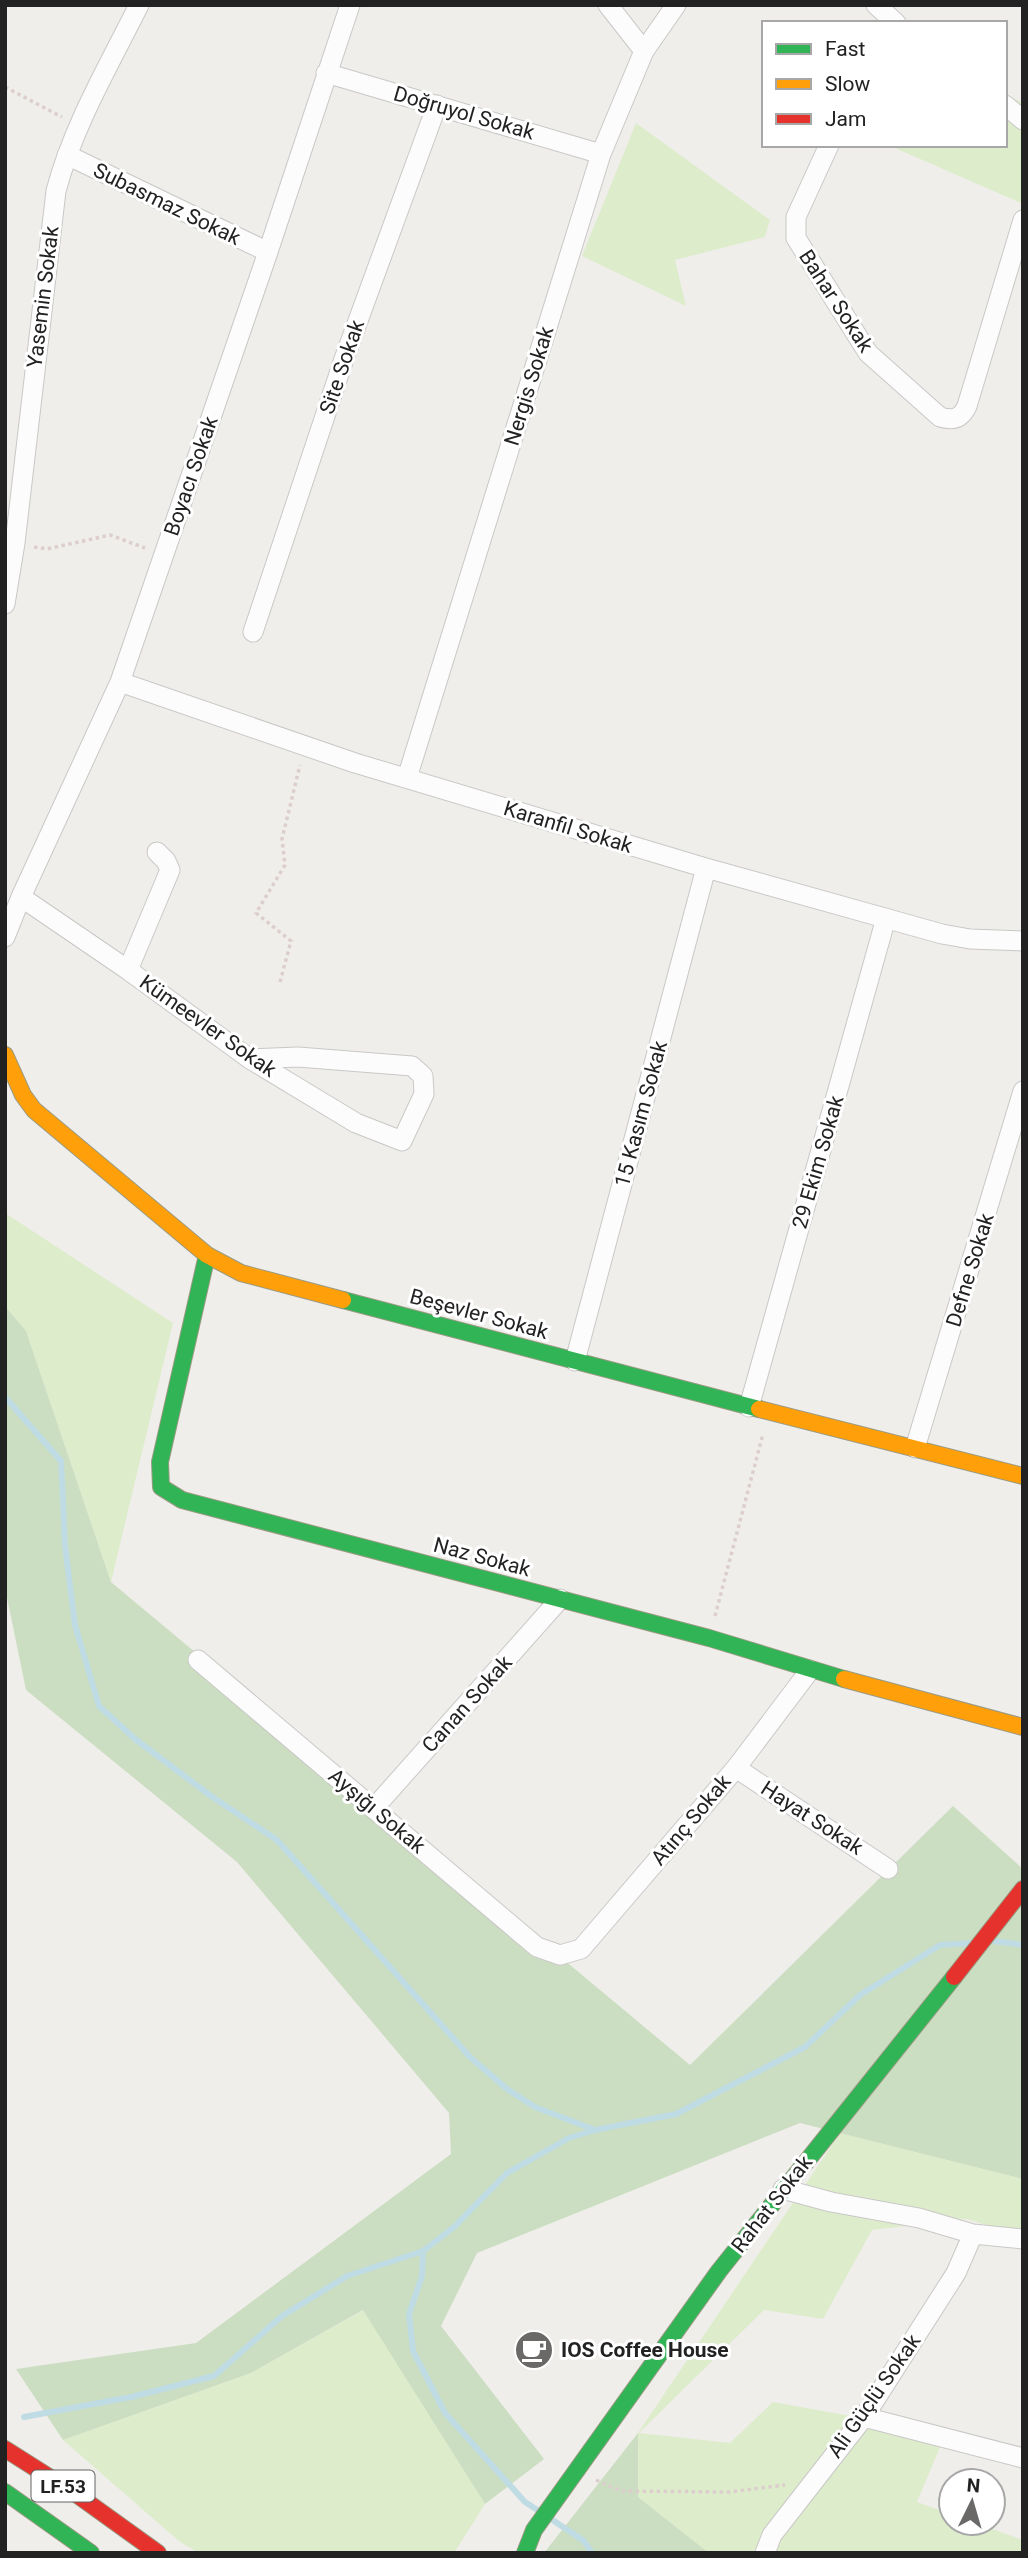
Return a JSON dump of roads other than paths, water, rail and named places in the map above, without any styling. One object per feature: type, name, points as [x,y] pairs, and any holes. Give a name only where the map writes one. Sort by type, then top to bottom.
[{"type":"main road","name":"Beşevler Sokak","points":[[5,1055],[23,1095],[34,1110],[207,1255],[241,1273],[1023,1476]]},
{"type":"main road","name":"Naz Sokak","points":[[207,1255],[160,1462],[161,1487],[182,1500],[709,1638],[810,1670],[1023,1727]]},
{"type":"main road","name":"Rahat Sokak","points":[[525,2553],[534,2530],[632,2388],[783,2189],[962,1969],[1023,1889]]},
{"type":"main road","name":"LF.53","points":[[5,2449],[76,2494],[158,2553]]},
{"type":"main road","name":"LF.53","points":[[5,2492],[92,2553]]},
{"type":"main road","name":"Rahat Sokak","points":[[505,2553],[534,2530]]},
{"type":"street","name":"Yasemin Sokak","points":[[5,604],[10,541],[53,211],[67,155],[79,126],[139,5]]},
{"type":"street","name":"Boyacı Sokak","points":[[5,937],[120,682],[268,253],[350,5]]},
{"type":"street","points":[[608,5],[644,51]]},
{"type":"street","name":"Nergis Sokak","points":[[407,779],[601,154],[644,51],[676,5]]},
{"type":"street","points":[[876,5],[893,21]]},
{"type":"street","name":"Doğruyol Sokak","points":[[326,73],[601,154]]},
{"type":"street","name":"Site Sokak","points":[[253,632],[344,359],[438,105]]},
{"type":"street","points":[[1007,107],[1023,120]]},
{"type":"street","name":"Bahar Sokak","points":[[828,147],[796,217],[796,238],[868,353],[943,418],[959,417],[967,406],[1023,220]]},
{"type":"street","name":"Subasmaz Sokak","points":[[67,155],[268,253]]},
{"type":"street","name":"Karanfil Sokak","points":[[120,682],[305,747],[706,868],[942,934],[970,939],[1023,941]]},
{"type":"street","points":[[128,970],[170,870],[157,852]]},
{"type":"street","name":"15 Kasım Sokak","points":[[575,1360],[706,868]]},
{"type":"street","name":"Kümeevler Sokak","points":[[21,897],[128,970],[250,1059],[356,1123],[402,1142],[424,1094],[423,1076],[412,1066],[298,1057],[250,1059]]},
{"type":"street","name":"29 Ekim Sokak","points":[[749,1407],[886,918]]},
{"type":"street","name":"Defne Sokak","points":[[915,1448],[1016,1144],[1023,1091]]},
{"type":"street","name":"Canan Sokak","points":[[374,1808],[561,1599]]},
{"type":"street","name":"Ayşığı Sokak","points":[[198,1660],[537,1947],[561,1955]]},
{"type":"street","name":"Atınç Sokak","points":[[561,1955],[581,1949],[736,1768],[810,1670]]},
{"type":"street","name":"Hayat Sokak","points":[[736,1768],[888,1869]]},
{"type":"street","points":[[783,2189],[831,2202],[919,2218],[973,2234],[1023,2239]]},
{"type":"street","name":"Ali Güçlü Sokak","points":[[765,2553],[772,2535],[864,2417],[956,2273],[973,2234]]},
{"type":"street","points":[[864,2417],[1023,2458]]},
{"type":"waterway","points":[[5,1397],[61,1461],[65,1545],[75,1625],[99,1706],[135,1739],[211,1796],[277,1840],[470,2057],[507,2089],[535,2107],[595,2130]]},
{"type":"waterway","points":[[993,1941],[1023,1945]]},
{"type":"waterway","points":[[539,2511],[525,2502],[445,2413],[413,2351],[409,2314],[422,2276],[423,2251],[454,2227],[507,2173],[569,2138],[595,2130],[676,2114],[805,2047],[860,1995],[940,1945],[972,1943]]},
{"type":"waterway","points":[[24,2417],[131,2397],[214,2376],[282,2316],[347,2276],[423,2251]]},
{"type":"waterway","points":[[551,2519],[584,2541],[592,2553]]},
{"type":"place","name":"IOS Coffee House","points":[[534,2350]]}]
